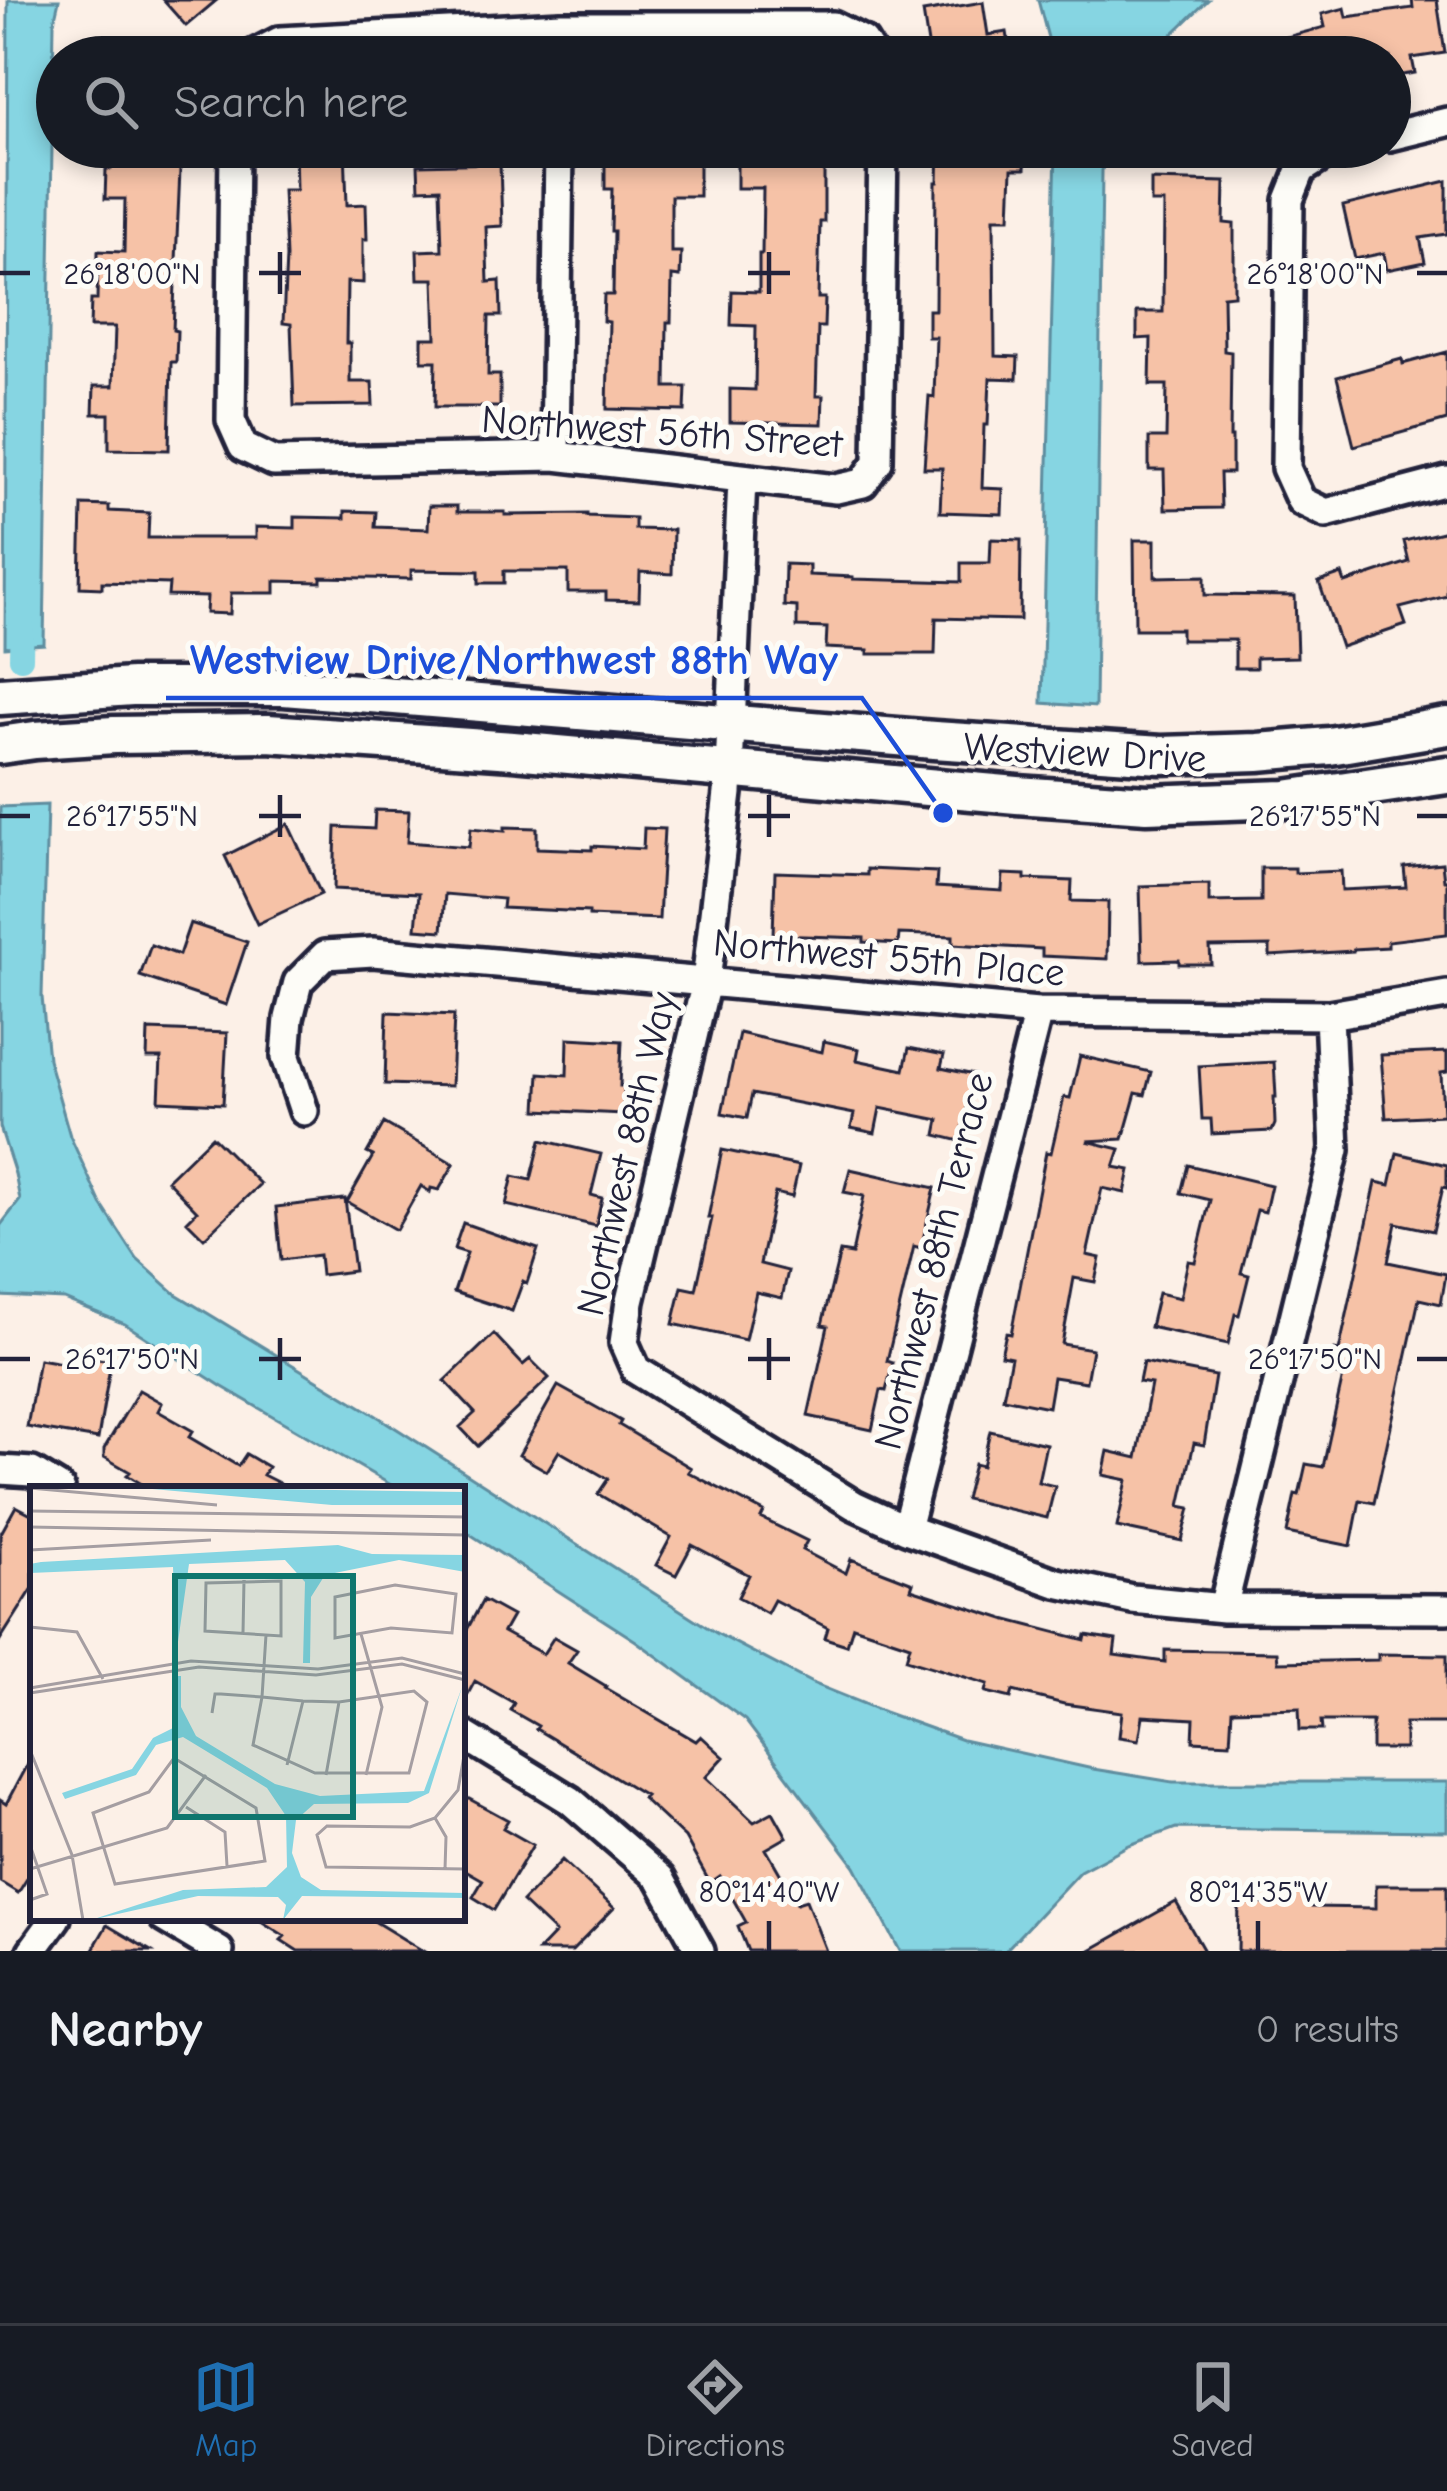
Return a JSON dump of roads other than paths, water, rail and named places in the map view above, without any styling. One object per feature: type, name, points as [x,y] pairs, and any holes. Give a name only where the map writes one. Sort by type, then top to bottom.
[{"type":"street","points":[[561,26],[561,36]]},
{"type":"street","points":[[374,36],[561,26],[833,26],[848,36]]},
{"type":"street","points":[[1411,131],[1447,122]]},
{"type":"street","name":"Northwest 56th Street","points":[[234,168],[231,420],[243,447],[274,462],[555,456],[836,489],[863,483],[878,462],[883,168]]},
{"type":"street","points":[[555,456],[559,168]]},
{"type":"street","points":[[1304,168],[1289,200],[1286,468],[1301,501],[1326,513],[1447,481]]},
{"type":"street","name":"Northwest 88th Way","points":[[742,480],[728,769],[706,982],[624,1343],[636,1370],[854,1505],[905,1529]]},
{"type":"street","name":"Westview Drive","points":[[0,696],[132,687],[284,687],[1161,755],[1305,748],[1447,726]]},
{"type":"street","name":"Westview Drive","points":[[0,745],[114,735],[268,733],[1147,804],[1286,799],[1447,775]]},
{"type":"street","name":"Northwest 55th Place","points":[[304,1111],[286,1057],[289,1018],[298,982],[325,955],[373,952],[1038,1012],[1329,1015],[1447,995]]},
{"type":"street","name":"Northwest 88th Terrace","points":[[905,1529],[1038,1012]]},
{"type":"street","points":[[1223,1607],[1335,1150],[1329,1015]]},
{"type":"street","points":[[0,1470],[32,1472],[55,1486]]},
{"type":"street","points":[[905,1529],[1057,1583],[1132,1598],[1223,1607],[1447,1610]]},
{"type":"street","points":[[465,1736],[570,1800],[660,1878],[700,1951]]},
{"type":"street","points":[[32,1951],[54,1921]]},
{"type":"street","points":[[169,1921],[219,1951]]},
{"type":"water","points":[[8,0],[59,0],[54,36],[36,36],[36,168],[52,168],[44,644],[5,647]]},
{"type":"water","points":[[1038,0],[1208,0],[1171,36],[1047,36]]},
{"type":"water","points":[[1055,168],[1103,168],[1095,707],[1042,703]]},
{"type":"water","points":[[47,805],[42,997],[48,1059],[70,1136],[101,1204],[137,1259],[176,1294],[716,1633],[812,1683],[962,1740],[1173,1782],[1447,1782],[1447,1831],[1176,1828],[1129,1845],[1080,1871],[1005,1951],[900,1951],[855,1866],[745,1720],[636,1641],[465,1531],[465,1486],[393,1486],[125,1324],[64,1299],[0,1296],[0,1226],[20,1200],[0,1127],[0,807]]},
{"type":"waterway","points":[[21,658],[22,614]]},
{"type":"place","name":"Westview Drive/Northwest 88th Way","points":[[943,813]]}]
